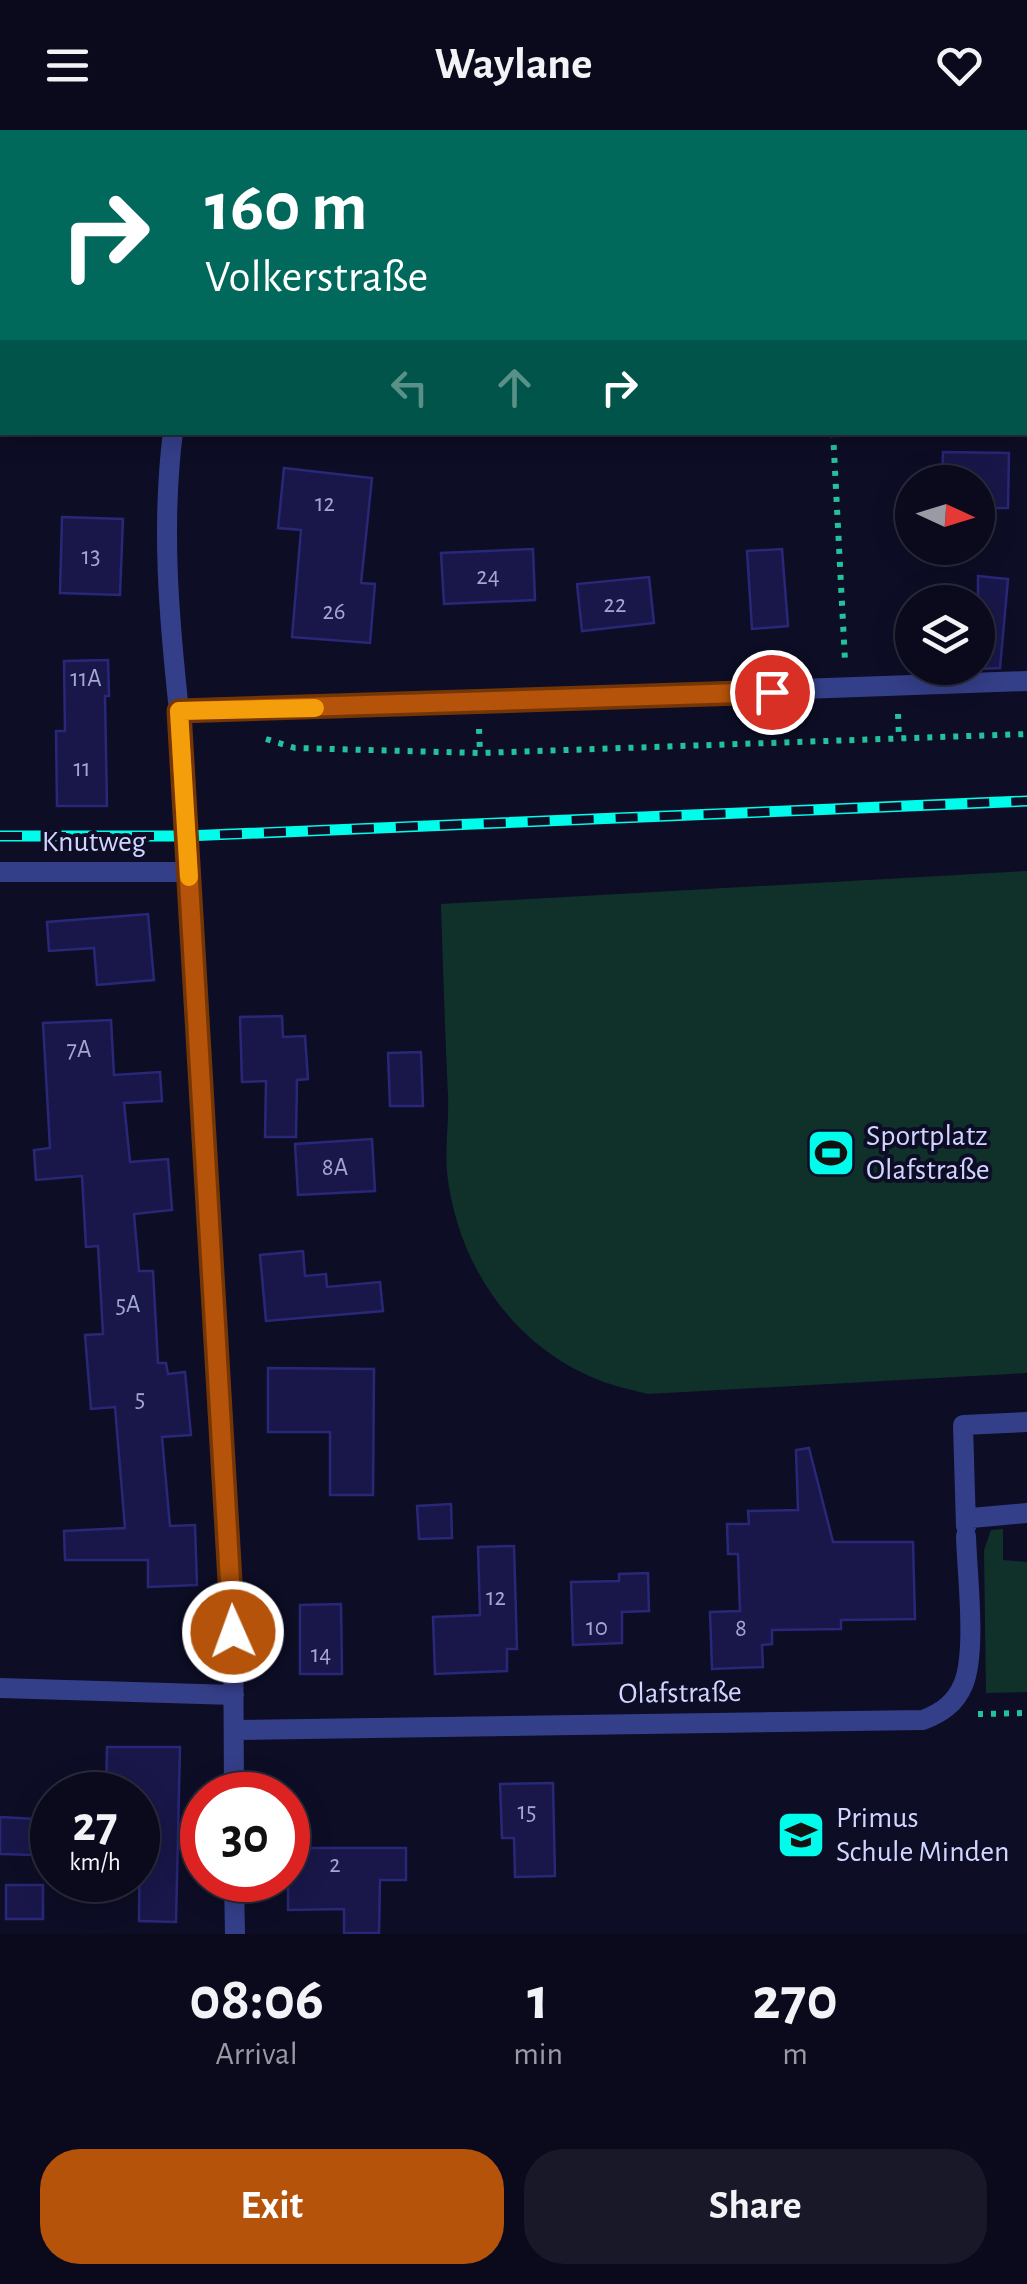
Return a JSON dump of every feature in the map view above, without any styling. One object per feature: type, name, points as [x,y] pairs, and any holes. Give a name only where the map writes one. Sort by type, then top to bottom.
[{"type":"street","points":[[173,435],[167,480],[167,595],[179,711],[230,1563],[234,1772]]},
{"type":"street","points":[[179,711],[1027,681]]},
{"type":"street","name":"Knutweg","points":[[0,872],[189,872]]},
{"type":"street","points":[[1027,1422],[963,1425],[966,1526],[980,1514],[1027,1513]]},
{"type":"street","name":"Olafstraße","points":[[234,1730],[923,1720],[939,1714],[954,1700],[969,1661],[966,1536]]},
{"type":"street","points":[[0,1688],[234,1695]]},
{"type":"street","points":[[234,1902],[235,1934]]},
{"type":"path","points":[[834,435],[846,690]]},
{"type":"path","points":[[242,711],[249,733],[295,748],[480,753],[1027,734]]},
{"type":"green space","points":[[1027,871],[1027,1373],[648,1394],[604,1382],[572,1367],[517,1326],[477,1271],[453,1206],[447,1172],[441,904]]},
{"type":"green space","points":[[1003,1529],[1003,1560],[1027,1562],[1027,1692],[986,1693],[984,1550],[991,1530]]},
{"type":"building","points":[[943,452],[1009,453],[1008,508],[995,508],[995,465],[943,465]]},
{"type":"building","points":[[284,468],[372,478],[361,583],[375,584],[370,643],[292,637],[301,530],[278,528]]},
{"type":"building","points":[[62,517],[123,519],[120,595],[60,593]]},
{"type":"building","points":[[533,549],[535,600],[444,604],[441,553]]},
{"type":"building","points":[[782,549],[788,626],[752,629],[747,551]]},
{"type":"building","points":[[978,576],[1008,579],[1000,668],[995,668],[995,585],[978,585]]},
{"type":"building","points":[[649,577],[654,623],[582,631],[577,584]]},
{"type":"building","points":[[108,660],[107,806],[57,806],[56,731],[65,731],[64,661]]},
{"type":"building","points":[[148,914],[154,980],[97,985],[94,948],[49,951],[47,922]]},
{"type":"building","points":[[282,1016],[283,1037],[305,1036],[308,1079],[297,1080],[296,1137],[265,1137],[266,1081],[242,1082],[240,1017]]},
{"type":"building","points":[[111,1020],[114,1075],[160,1072],[162,1101],[124,1103],[130,1162],[168,1159],[172,1210],[134,1214],[139,1271],[153,1271],[158,1363],[166,1363],[168,1374],[185,1372],[191,1435],[162,1437],[170,1526],[195,1525],[197,1585],[148,1587],[148,1560],[65,1560],[64,1531],[125,1528],[115,1407],[91,1409],[85,1335],[103,1334],[98,1246],[86,1247],[82,1176],[36,1180],[34,1150],[50,1148],[43,1023]]},
{"type":"building","points":[[421,1052],[423,1106],[390,1106],[388,1053]]},
{"type":"building","points":[[372,1139],[375,1191],[298,1195],[295,1144]]},
{"type":"building","points":[[303,1251],[305,1276],[326,1274],[327,1287],[380,1282],[383,1311],[266,1321],[260,1255]]},
{"type":"building","points":[[268,1368],[374,1369],[373,1495],[330,1495],[330,1432],[268,1432]]},
{"type":"building","points":[[809,1448],[833,1542],[913,1542],[915,1619],[841,1620],[841,1629],[772,1630],[772,1644],[762,1645],[763,1667],[712,1669],[710,1612],[740,1611],[738,1554],[728,1554],[727,1524],[749,1524],[748,1511],[798,1510],[796,1450]]},
{"type":"building","points":[[451,1504],[452,1538],[419,1539],[417,1506]]},
{"type":"building","points":[[514,1546],[517,1649],[507,1649],[507,1671],[435,1674],[433,1617],[480,1615],[478,1547]]},
{"type":"building","points":[[648,1573],[649,1611],[622,1612],[622,1643],[573,1645],[571,1582],[619,1581],[619,1574]]},
{"type":"building","points":[[341,1604],[342,1674],[300,1674],[300,1605]]},
{"type":"building","points":[[107,1747],[180,1747],[176,1922],[139,1921],[139,1902],[160,1902],[160,1772],[106,1772]]},
{"type":"building","points":[[553,1783],[555,1876],[515,1877],[514,1838],[502,1838],[500,1784]]},
{"type":"building","points":[[0,1817],[30,1819],[30,1855],[0,1854]]},
{"type":"building","points":[[310,1848],[406,1848],[406,1880],[380,1880],[379,1933],[344,1933],[344,1909],[288,1910],[288,1902],[310,1902]]},
{"type":"building","points":[[6,1885],[30,1885],[30,1902],[43,1902],[43,1919],[6,1919]]},
{"type":"railway","points":[[0,836],[186,836],[1027,801]]},
{"type":"slow traffic","points":[[189,877],[179,711],[315,708]]},
{"type":"place","name":"Sportplatz Olafstraße","points":[[831,1153]]},
{"type":"place","name":"Primus Schule Minden","points":[[801,1835]]},
{"type":"route","points":[[233,1632],[179,711],[772,692]]}]
